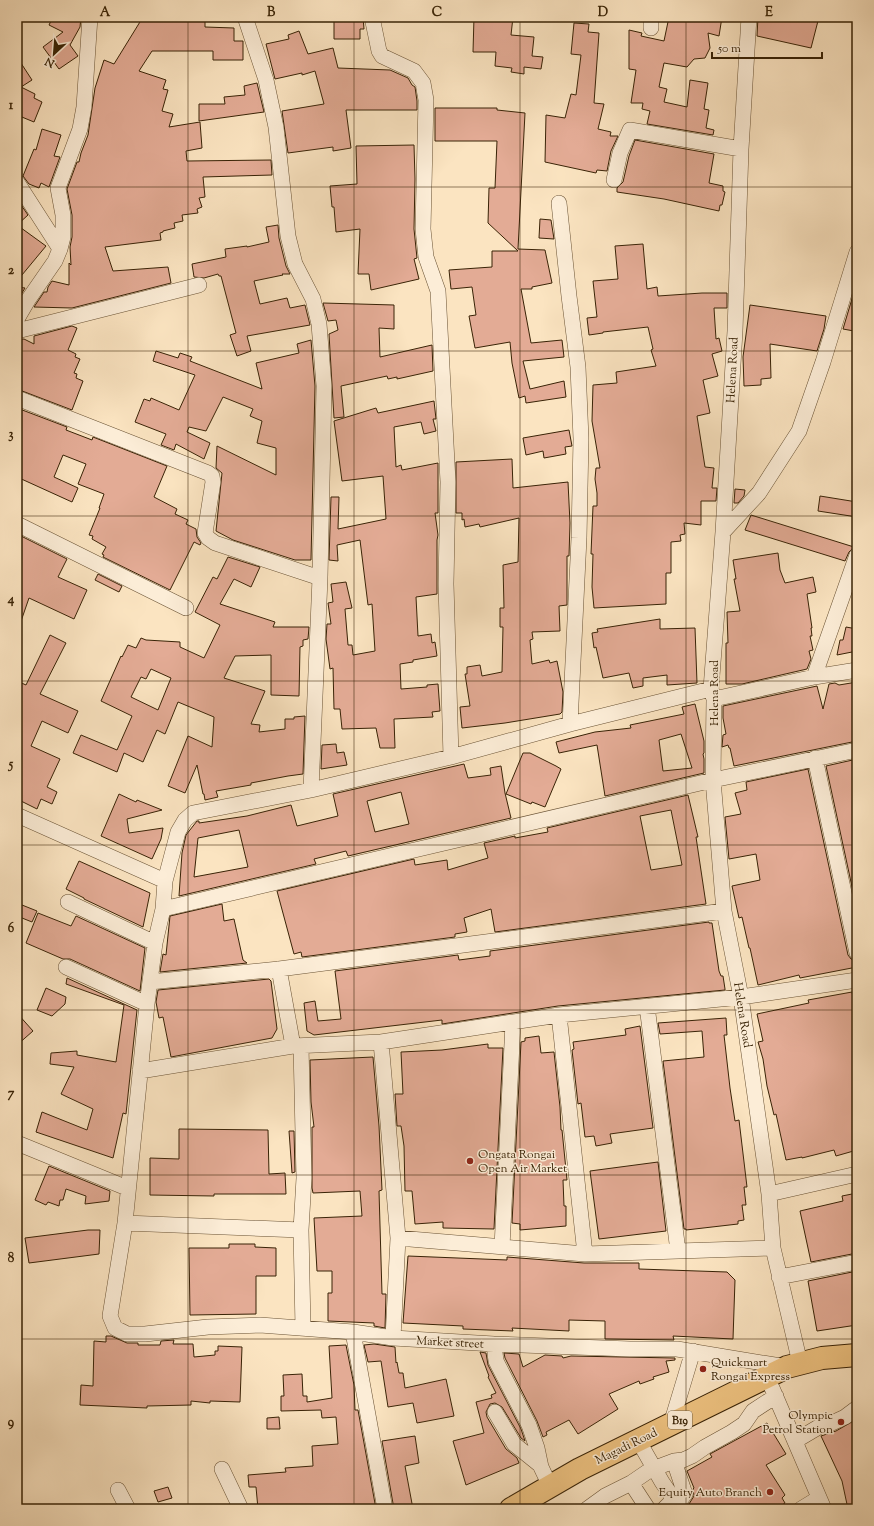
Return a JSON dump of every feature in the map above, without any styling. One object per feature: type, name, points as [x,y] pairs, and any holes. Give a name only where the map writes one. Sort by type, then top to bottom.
[{"type":"highway","name":"Magadi Road","points":[[512,1509],[580,1469],[671,1424],[771,1386],[794,1365],[822,1358],[857,1355]]},
{"type":"street","points":[[17,319],[28,300],[55,261],[63,237],[62,215],[58,188],[80,129],[84,106],[90,17]]},
{"type":"street","points":[[245,17],[266,80],[276,127],[288,236],[295,264],[313,299],[319,324],[324,386],[320,578],[311,790]]},
{"type":"street","points":[[372,17],[379,51],[382,56],[414,71],[423,83],[426,100],[423,230],[426,257],[438,291],[448,482],[446,584],[451,757]]},
{"type":"street","name":"Helena Road","points":[[749,17],[741,148],[735,330],[713,694],[713,780],[724,911],[741,996],[769,1194],[773,1248],[794,1365]]},
{"type":"street","points":[[614,180],[620,153],[630,130],[741,148]]},
{"type":"street","points":[[17,182],[60,249]]},
{"type":"street","points":[[559,203],[578,367],[581,439],[579,538],[570,724]]},
{"type":"street","points":[[723,532],[759,493],[799,431],[823,362],[857,252]]},
{"type":"street","points":[[17,331],[199,285]]},
{"type":"street","points":[[17,398],[208,473],[212,476],[213,482],[205,533],[208,538],[215,543],[320,578]]},
{"type":"street","points":[[17,524],[186,608]]},
{"type":"street","points":[[814,677],[857,554]]},
{"type":"street","points":[[301,1230],[125,1223],[127,1188],[155,943],[163,910],[165,881],[178,832],[186,820],[193,814],[311,790],[451,757],[570,724],[713,694],[857,670]]},
{"type":"street","points":[[163,910],[713,780],[857,750]]},
{"type":"street","points":[[815,758],[857,953]]},
{"type":"street","points":[[17,815],[165,881]]},
{"type":"street","points":[[68,902],[155,943]]},
{"type":"street","points":[[150,982],[279,969],[724,911]]},
{"type":"street","points":[[66,967],[147,1004]]},
{"type":"street","points":[[279,969],[297,1046],[304,1178],[301,1230],[303,1328]]},
{"type":"street","points":[[140,1071],[297,1046],[382,1042],[559,1015],[741,996],[857,980]]},
{"type":"street","points":[[647,1006],[678,1251]]},
{"type":"street","points":[[559,1015],[585,1254]]},
{"type":"street","points":[[502,1247],[513,1023]]},
{"type":"street","points":[[382,1042],[398,1238],[393,1338]]},
{"type":"street","points":[[17,1143],[127,1188]]},
{"type":"street","points":[[769,1194],[857,1174]]},
{"type":"street","name":"Market street","points":[[125,1223],[110,1316],[115,1328],[127,1334],[145,1334],[208,1327],[260,1325],[353,1332],[393,1338],[494,1344],[630,1349],[677,1349],[794,1365]]},
{"type":"street","points":[[398,1238],[585,1254],[773,1248]]},
{"type":"street","points":[[779,1277],[857,1262]]},
{"type":"street","points":[[353,1332],[385,1509]]},
{"type":"street","points":[[494,1344],[496,1361],[529,1425],[537,1448],[540,1465],[550,1486]]},
{"type":"street","points":[[671,1424],[693,1351]]},
{"type":"street","points":[[771,1386],[822,1504],[801,1509]]},
{"type":"street","points":[[587,1509],[605,1496],[654,1469],[692,1456],[744,1424],[771,1386]]},
{"type":"street","points":[[795,1441],[822,1424],[832,1423],[845,1417],[857,1408]]},
{"type":"street","points":[[495,1412],[514,1444],[540,1465]]},
{"type":"street","points":[[638,1440],[654,1469],[668,1503],[682,1498],[685,1494],[674,1461]]},
{"type":"street","points":[[222,1469],[241,1509]]},
{"type":"street","points":[[630,1483],[648,1509]]},
{"type":"street","points":[[118,1490],[128,1509]]},
{"type":"building","points":[[53,17],[81,17],[80,27],[70,45],[78,56],[59,69],[43,47],[63,32],[49,25]]},
{"type":"building","points":[[143,17],[205,17],[205,27],[234,28],[234,41],[243,41],[243,60],[213,60],[213,51],[152,51],[139,71],[166,80],[163,89],[168,90],[162,111],[173,114],[169,127],[200,122],[202,148],[186,151],[187,161],[271,160],[272,175],[203,177],[205,197],[199,198],[202,207],[197,209],[198,213],[182,215],[183,221],[174,223],[175,228],[160,233],[161,240],[105,247],[113,271],[168,267],[171,283],[72,308],[34,307],[44,292],[47,292],[52,281],[69,285],[72,215],[67,189],[77,162],[79,162],[88,135],[95,88],[104,60],[114,64]]},
{"type":"building","points":[[334,17],[363,17],[364,29],[360,29],[360,39],[334,39]]},
{"type":"building","points":[[474,17],[513,17],[511,35],[534,37],[532,56],[543,57],[541,69],[524,67],[524,74],[511,72],[512,68],[495,66],[496,52],[473,52]]},
{"type":"building","points":[[669,17],[722,17],[719,36],[708,33],[710,48],[705,58],[694,59],[687,67],[664,63],[659,87],[667,89],[664,102],[687,107],[690,80],[708,83],[704,109],[709,110],[706,128],[714,130],[713,135],[647,124],[650,111],[642,109],[643,103],[631,103],[636,70],[629,69],[629,30],[642,33],[641,36],[664,41]]},
{"type":"building","points":[[758,17],[819,17],[811,48],[757,36]]},
{"type":"building","points":[[574,23],[589,24],[588,32],[599,33],[594,103],[604,104],[598,129],[611,132],[610,136],[618,136],[611,151],[607,171],[597,170],[596,173],[545,162],[546,115],[565,118],[571,94],[576,95],[581,55],[571,54]]},
{"type":"building","points":[[299,31],[308,54],[333,48],[338,68],[390,70],[408,78],[415,87],[417,110],[346,110],[351,148],[333,151],[333,147],[288,153],[282,111],[324,104],[315,71],[302,75],[302,73],[275,79],[266,44],[289,39],[288,35]]},
{"type":"building","points":[[17,57],[32,80],[21,87],[35,94],[34,98],[42,102],[34,122],[17,115]]},
{"type":"building","points":[[257,83],[264,112],[199,121],[199,104],[225,104],[224,97],[245,95],[244,86]]},
{"type":"building","points":[[435,108],[497,108],[497,110],[525,113],[518,249],[545,250],[552,283],[532,287],[532,289],[521,289],[531,343],[562,340],[564,357],[523,361],[530,389],[564,381],[566,397],[526,403],[525,396],[519,398],[512,363],[510,342],[475,348],[469,316],[476,315],[472,287],[451,289],[449,270],[492,267],[492,251],[518,251],[488,223],[489,188],[495,188],[497,141],[435,141]]},
{"type":"building","points":[[42,129],[61,135],[54,156],[60,157],[49,187],[41,183],[39,188],[29,184],[23,176],[34,149],[36,150]]},
{"type":"building","points":[[635,140],[714,154],[709,183],[723,186],[723,191],[725,192],[719,211],[664,199],[617,192],[617,188],[623,182],[629,156]]},
{"type":"building","points":[[414,145],[414,229],[417,258],[414,259],[419,279],[371,290],[369,274],[358,274],[360,229],[336,232],[334,207],[332,207],[330,186],[357,184],[356,146]]},
{"type":"building","points":[[17,199],[28,215],[17,225]]},
{"type":"building","points":[[540,219],[551,220],[554,239],[539,238]]},
{"type":"building","points":[[17,225],[46,246],[17,281]]},
{"type":"building","points":[[278,225],[279,238],[286,266],[290,274],[282,274],[283,275],[254,281],[260,304],[287,298],[290,308],[305,305],[310,325],[247,336],[251,351],[237,356],[230,335],[236,333],[221,276],[218,274],[204,278],[194,277],[192,264],[226,257],[225,249],[247,247],[269,242],[266,227]]},
{"type":"building","points":[[643,244],[647,289],[657,287],[658,296],[727,293],[727,308],[714,308],[716,339],[719,338],[722,351],[712,354],[718,376],[703,380],[710,413],[697,416],[705,467],[714,468],[712,488],[717,488],[716,501],[701,501],[701,525],[684,523],[685,534],[680,535],[681,541],[671,542],[671,573],[666,573],[666,604],[594,608],[592,587],[593,554],[591,554],[593,506],[597,506],[595,479],[596,468],[600,468],[592,421],[593,385],[617,383],[616,372],[656,366],[651,350],[653,349],[648,327],[589,335],[587,318],[597,317],[593,281],[618,279],[615,246]]},
{"type":"building","points":[[857,282],[857,318],[854,331],[843,329]]},
{"type":"building","points":[[17,287],[25,288],[17,301]]},
{"type":"building","points":[[323,303],[394,305],[394,329],[379,328],[380,357],[432,345],[433,371],[397,379],[397,377],[388,379],[387,376],[341,386],[344,417],[334,418],[329,334],[338,330],[336,320],[328,321]]},
{"type":"building","points":[[750,305],[826,316],[824,329],[817,351],[770,344],[771,378],[761,379],[761,385],[744,386],[743,357]]},
{"type":"building","points":[[72,326],[77,328],[68,350],[76,354],[75,357],[80,359],[74,373],[77,374],[76,378],[83,381],[72,410],[17,389],[17,340],[24,339],[34,344],[34,336]]},
{"type":"building","points":[[311,340],[315,386],[311,560],[295,560],[233,540],[216,531],[222,473],[216,468],[217,446],[276,475],[276,448],[257,443],[262,421],[250,416],[253,409],[223,397],[206,431],[189,427],[187,432],[210,443],[204,459],[176,444],[174,450],[161,445],[166,434],[135,422],[144,399],[150,401],[151,398],[179,410],[195,375],[153,361],[156,351],[178,358],[180,353],[192,357],[190,361],[262,389],[256,363],[299,353],[297,344]]},
{"type":"building","points":[[434,401],[436,419],[433,419],[436,431],[424,434],[421,422],[394,427],[396,467],[401,465],[402,470],[438,463],[438,513],[435,513],[438,535],[437,594],[416,597],[418,636],[431,634],[432,643],[435,642],[437,656],[400,664],[401,689],[427,687],[427,685],[438,684],[440,711],[432,712],[433,717],[394,719],[395,748],[380,748],[376,728],[342,729],[340,709],[334,709],[333,668],[330,669],[326,639],[327,624],[331,624],[328,603],[333,602],[331,584],[346,582],[352,608],[345,609],[348,645],[352,645],[353,655],[375,651],[372,604],[368,605],[360,540],[337,545],[338,561],[329,560],[331,497],[339,497],[338,529],[386,519],[383,476],[342,481],[334,421],[376,408],[378,413]]},
{"type":"building","points":[[17,408],[67,427],[66,430],[92,440],[93,437],[167,466],[154,497],[177,509],[175,514],[188,520],[186,524],[196,529],[197,537],[201,543],[200,545],[194,542],[170,590],[103,557],[104,555],[102,554],[106,547],[92,539],[93,536],[89,535],[104,494],[78,484],[86,464],[63,455],[54,477],[78,488],[72,502],[17,477]]},
{"type":"building","points":[[569,430],[572,446],[565,447],[566,454],[544,458],[543,451],[526,455],[523,438]]},
{"type":"building","points":[[512,459],[513,488],[568,482],[570,523],[569,556],[567,556],[567,605],[559,606],[560,631],[532,632],[533,639],[530,640],[532,664],[549,660],[550,663],[557,661],[563,692],[562,712],[560,714],[505,723],[462,728],[460,707],[470,706],[465,674],[467,674],[467,667],[480,665],[482,676],[502,672],[503,627],[500,627],[500,608],[504,608],[503,565],[518,562],[519,518],[480,527],[479,524],[465,527],[464,519],[462,520],[462,513],[456,513],[456,462]]},
{"type":"building","points":[[735,489],[745,490],[744,496],[738,503],[734,503]]},
{"type":"building","points":[[820,496],[857,502],[857,517],[818,511]]},
{"type":"building","points":[[751,515],[854,547],[849,552],[845,561],[745,530]]},
{"type":"building","points":[[17,534],[67,559],[58,577],[87,590],[74,619],[29,598],[19,627],[17,627]]},
{"type":"building","points":[[778,553],[780,570],[785,583],[813,577],[816,592],[807,594],[812,628],[812,636],[810,636],[813,650],[809,651],[811,659],[807,669],[742,684],[726,684],[726,643],[728,643],[727,612],[740,611],[734,579],[736,579],[733,560]]},
{"type":"building","points":[[228,557],[260,567],[251,587],[234,579],[220,604],[275,622],[273,627],[309,627],[308,639],[303,640],[303,646],[300,647],[299,696],[271,695],[271,655],[235,656],[224,678],[265,691],[251,724],[260,725],[259,732],[285,729],[285,719],[294,719],[294,717],[305,716],[303,774],[216,791],[218,797],[205,800],[197,765],[185,793],[168,786],[188,736],[212,747],[214,717],[178,702],[165,734],[157,730],[143,762],[124,753],[117,772],[73,753],[81,735],[117,750],[132,716],[101,701],[121,656],[122,657],[128,645],[136,648],[141,638],[146,640],[180,642],[180,647],[204,658],[220,625],[195,612],[213,577],[217,579]],"holes":[[[151,669],[171,678],[158,710],[131,697],[141,677],[146,679]]]},
{"type":"building","points":[[98,574],[122,586],[119,592],[95,580]]},
{"type":"building","points":[[660,619],[660,629],[695,628],[697,683],[667,685],[667,675],[643,678],[643,686],[633,688],[629,673],[603,678],[596,647],[594,648],[592,633],[598,632],[597,629]]},
{"type":"building","points":[[846,627],[857,629],[857,651],[837,655],[840,640],[843,640]]},
{"type":"building","points":[[50,635],[66,643],[40,694],[78,711],[68,733],[42,721],[31,746],[60,759],[47,787],[57,792],[52,804],[41,799],[37,809],[17,799],[17,681],[26,685]]},
{"type":"building","points":[[857,682],[857,741],[734,766],[730,748],[728,745],[722,747],[723,735],[726,734],[723,718],[723,706],[817,686],[823,709],[829,684],[835,683],[839,685]]},
{"type":"building","points":[[695,704],[704,741],[704,773],[605,796],[597,745],[559,753],[556,742],[595,732],[631,728],[630,725],[684,714],[682,707]],"holes":[[[681,734],[692,768],[663,771],[659,740]]]},
{"type":"building","points":[[336,744],[337,753],[344,752],[347,765],[321,769],[322,745]]},
{"type":"building","points":[[523,753],[530,753],[561,769],[545,807],[532,802],[531,804],[506,794]]},
{"type":"building","points":[[857,759],[857,910],[826,766]]},
{"type":"building","points":[[464,764],[468,778],[491,775],[490,768],[501,766],[511,818],[348,856],[346,851],[314,859],[316,864],[179,896],[182,853],[186,835],[197,821],[199,821],[199,823],[247,816],[291,805],[297,826],[338,816],[333,794]],"holes":[[[401,792],[409,824],[375,832],[367,801]],[[239,830],[248,867],[194,877],[198,838]]]},
{"type":"building","points":[[808,769],[848,955],[851,959],[857,962],[857,967],[800,978],[799,975],[758,985],[742,917],[739,918],[732,886],[760,880],[756,854],[729,859],[725,817],[741,814],[735,793],[747,790],[746,782]]},
{"type":"building","points":[[119,794],[136,802],[137,800],[162,810],[127,819],[129,833],[163,828],[161,839],[152,859],[101,836]]},
{"type":"building","points":[[688,795],[698,837],[696,837],[706,904],[495,932],[491,909],[464,918],[467,932],[455,934],[455,937],[302,957],[301,952],[294,954],[277,891],[414,859],[415,865],[447,860],[448,870],[488,858],[484,843],[515,836],[515,838],[548,832],[547,828]],"holes":[[[671,810],[682,865],[651,870],[640,816]]]},
{"type":"building","points":[[79,861],[150,893],[143,927],[66,889]]},
{"type":"building","points":[[17,903],[37,911],[32,922],[17,916]]},
{"type":"building","points":[[222,904],[224,921],[234,919],[243,960],[247,963],[160,972],[163,954],[166,955],[170,916]]},
{"type":"building","points":[[38,913],[71,926],[76,916],[145,948],[140,991],[70,959],[63,959],[26,943]]},
{"type":"building","points":[[709,922],[712,923],[719,971],[721,976],[723,976],[725,990],[558,1006],[442,1024],[442,1020],[314,1035],[307,1031],[304,1003],[315,1001],[318,1021],[341,1019],[335,971],[458,955],[459,960],[490,956],[490,951]]},
{"type":"building","points":[[67,978],[137,1010],[126,1114],[123,1113],[113,1158],[36,1132],[42,1112],[87,1130],[93,1109],[61,1094],[74,1067],[50,1064],[51,1053],[77,1051],[77,1055],[116,1062],[124,1005],[66,984]]},
{"type":"building","points":[[269,979],[271,981],[277,1029],[272,1038],[171,1057],[163,1017],[159,1018],[156,1002],[158,990]]},
{"type":"building","points":[[46,988],[66,997],[65,1004],[52,1016],[37,1010]]},
{"type":"building","points":[[852,992],[857,1018],[857,1150],[836,1156],[834,1150],[802,1158],[786,1160],[776,1114],[774,1115],[767,1086],[763,1059],[758,1042],[763,1041],[757,1014],[809,1003],[808,1000]]},
{"type":"building","points":[[17,1013],[33,1031],[17,1045]]},
{"type":"building","points":[[726,1018],[727,1035],[724,1035],[730,1088],[735,1121],[739,1120],[747,1187],[744,1187],[746,1205],[742,1205],[744,1220],[738,1221],[738,1224],[686,1230],[684,1229],[663,1061],[704,1057],[702,1031],[660,1034],[658,1023]]},
{"type":"building","points":[[640,1026],[653,1128],[610,1134],[612,1143],[596,1146],[594,1136],[585,1137],[581,1103],[578,1104],[572,1050],[574,1049],[573,1042],[626,1035],[625,1029]]},
{"type":"building","points":[[539,1036],[541,1053],[554,1052],[567,1180],[563,1180],[564,1206],[566,1206],[566,1226],[520,1230],[520,1224],[512,1223],[521,1042],[525,1041],[525,1038]]},
{"type":"building","points":[[488,1044],[488,1048],[503,1048],[494,1229],[443,1228],[443,1222],[415,1224],[412,1191],[405,1191],[404,1146],[401,1126],[397,1126],[395,1094],[403,1094],[401,1052],[442,1050]]},
{"type":"building","points":[[373,1057],[379,1126],[382,1190],[379,1191],[382,1294],[386,1294],[385,1328],[374,1326],[374,1323],[328,1321],[328,1293],[332,1293],[332,1271],[317,1271],[314,1218],[362,1216],[360,1191],[313,1193],[312,1188],[312,1127],[314,1127],[311,1102],[310,1060]]},
{"type":"building","points":[[179,1129],[268,1130],[269,1174],[285,1173],[286,1194],[214,1194],[214,1196],[150,1195],[150,1158],[179,1159]]},
{"type":"building","points":[[289,1131],[294,1131],[295,1172],[292,1173]]},
{"type":"building","points":[[658,1162],[666,1231],[599,1239],[590,1171]]},
{"type":"building","points":[[49,1166],[110,1191],[109,1201],[85,1204],[86,1196],[66,1189],[63,1200],[60,1200],[59,1206],[48,1202],[46,1205],[35,1200]]},
{"type":"building","points":[[857,1193],[857,1253],[811,1262],[800,1211],[843,1201],[842,1196]]},
{"type":"building","points":[[88,1230],[100,1230],[99,1254],[29,1263],[25,1238]]},
{"type":"building","points":[[229,1244],[255,1244],[255,1247],[276,1248],[276,1276],[256,1276],[256,1314],[190,1315],[189,1248],[229,1248]]},
{"type":"building","points":[[408,1256],[507,1260],[507,1257],[584,1263],[639,1263],[639,1269],[727,1272],[735,1280],[733,1339],[673,1336],[674,1340],[605,1339],[605,1321],[569,1320],[569,1331],[512,1328],[513,1331],[463,1329],[463,1326],[403,1323]]},
{"type":"building","points":[[857,1271],[857,1325],[817,1331],[808,1281]]},
{"type":"building","points":[[106,1336],[111,1336],[127,1343],[138,1343],[138,1345],[160,1345],[161,1341],[174,1340],[173,1344],[193,1344],[194,1357],[215,1355],[215,1351],[218,1351],[218,1346],[242,1347],[240,1402],[210,1401],[210,1403],[191,1401],[191,1405],[147,1406],[147,1408],[80,1405],[81,1385],[93,1386],[94,1341],[106,1342]]},
{"type":"building","points":[[374,1344],[395,1347],[396,1363],[397,1362],[399,1373],[403,1373],[405,1388],[446,1379],[454,1416],[417,1423],[413,1403],[388,1407],[381,1361],[368,1362],[364,1345]]},
{"type":"building","points":[[346,1345],[354,1385],[355,1410],[358,1410],[376,1509],[258,1509],[256,1487],[249,1487],[248,1475],[286,1472],[285,1468],[313,1466],[312,1446],[338,1444],[336,1417],[322,1418],[321,1410],[281,1411],[281,1396],[284,1396],[283,1375],[302,1374],[303,1396],[307,1396],[307,1402],[332,1398],[329,1346]]},
{"type":"building","points":[[480,1352],[486,1353],[488,1365],[521,1429],[525,1441],[521,1438],[502,1407],[495,1403],[490,1404],[486,1412],[487,1417],[506,1449],[517,1458],[519,1463],[466,1485],[453,1441],[484,1433],[476,1402],[492,1398],[491,1395],[496,1393],[488,1377],[489,1376]]},
{"type":"building","points":[[504,1353],[519,1354],[523,1367],[545,1355],[562,1356],[563,1358],[571,1356],[675,1358],[675,1360],[666,1361],[669,1372],[653,1377],[654,1379],[640,1384],[639,1381],[609,1394],[618,1409],[578,1434],[569,1420],[546,1432],[547,1435],[543,1437],[537,1421],[505,1358]]},
{"type":"building","points":[[279,1417],[280,1429],[267,1429],[267,1418]]},
{"type":"building","points":[[857,1419],[857,1509],[848,1509],[842,1481],[821,1436],[836,1431]]},
{"type":"building","points":[[767,1423],[786,1454],[766,1465],[785,1495],[782,1498],[785,1503],[776,1509],[677,1509],[689,1504],[694,1496],[694,1488],[687,1471],[712,1457],[710,1454]]},
{"type":"building","points":[[415,1436],[419,1463],[405,1466],[413,1509],[394,1509],[382,1441]]},
{"type":"building","points":[[168,1487],[172,1498],[158,1502],[154,1491]]},
{"type":"place","name":"Ongata Rongai Open Air Market","points":[[470,1161]]},
{"type":"place","name":"Quickmart Rongai Express","points":[[703,1369]]},
{"type":"place","name":"Olympic Petrol Station","points":[[841,1422]]},
{"type":"place","name":"Equity Auto Branch","points":[[770,1492]]}]
